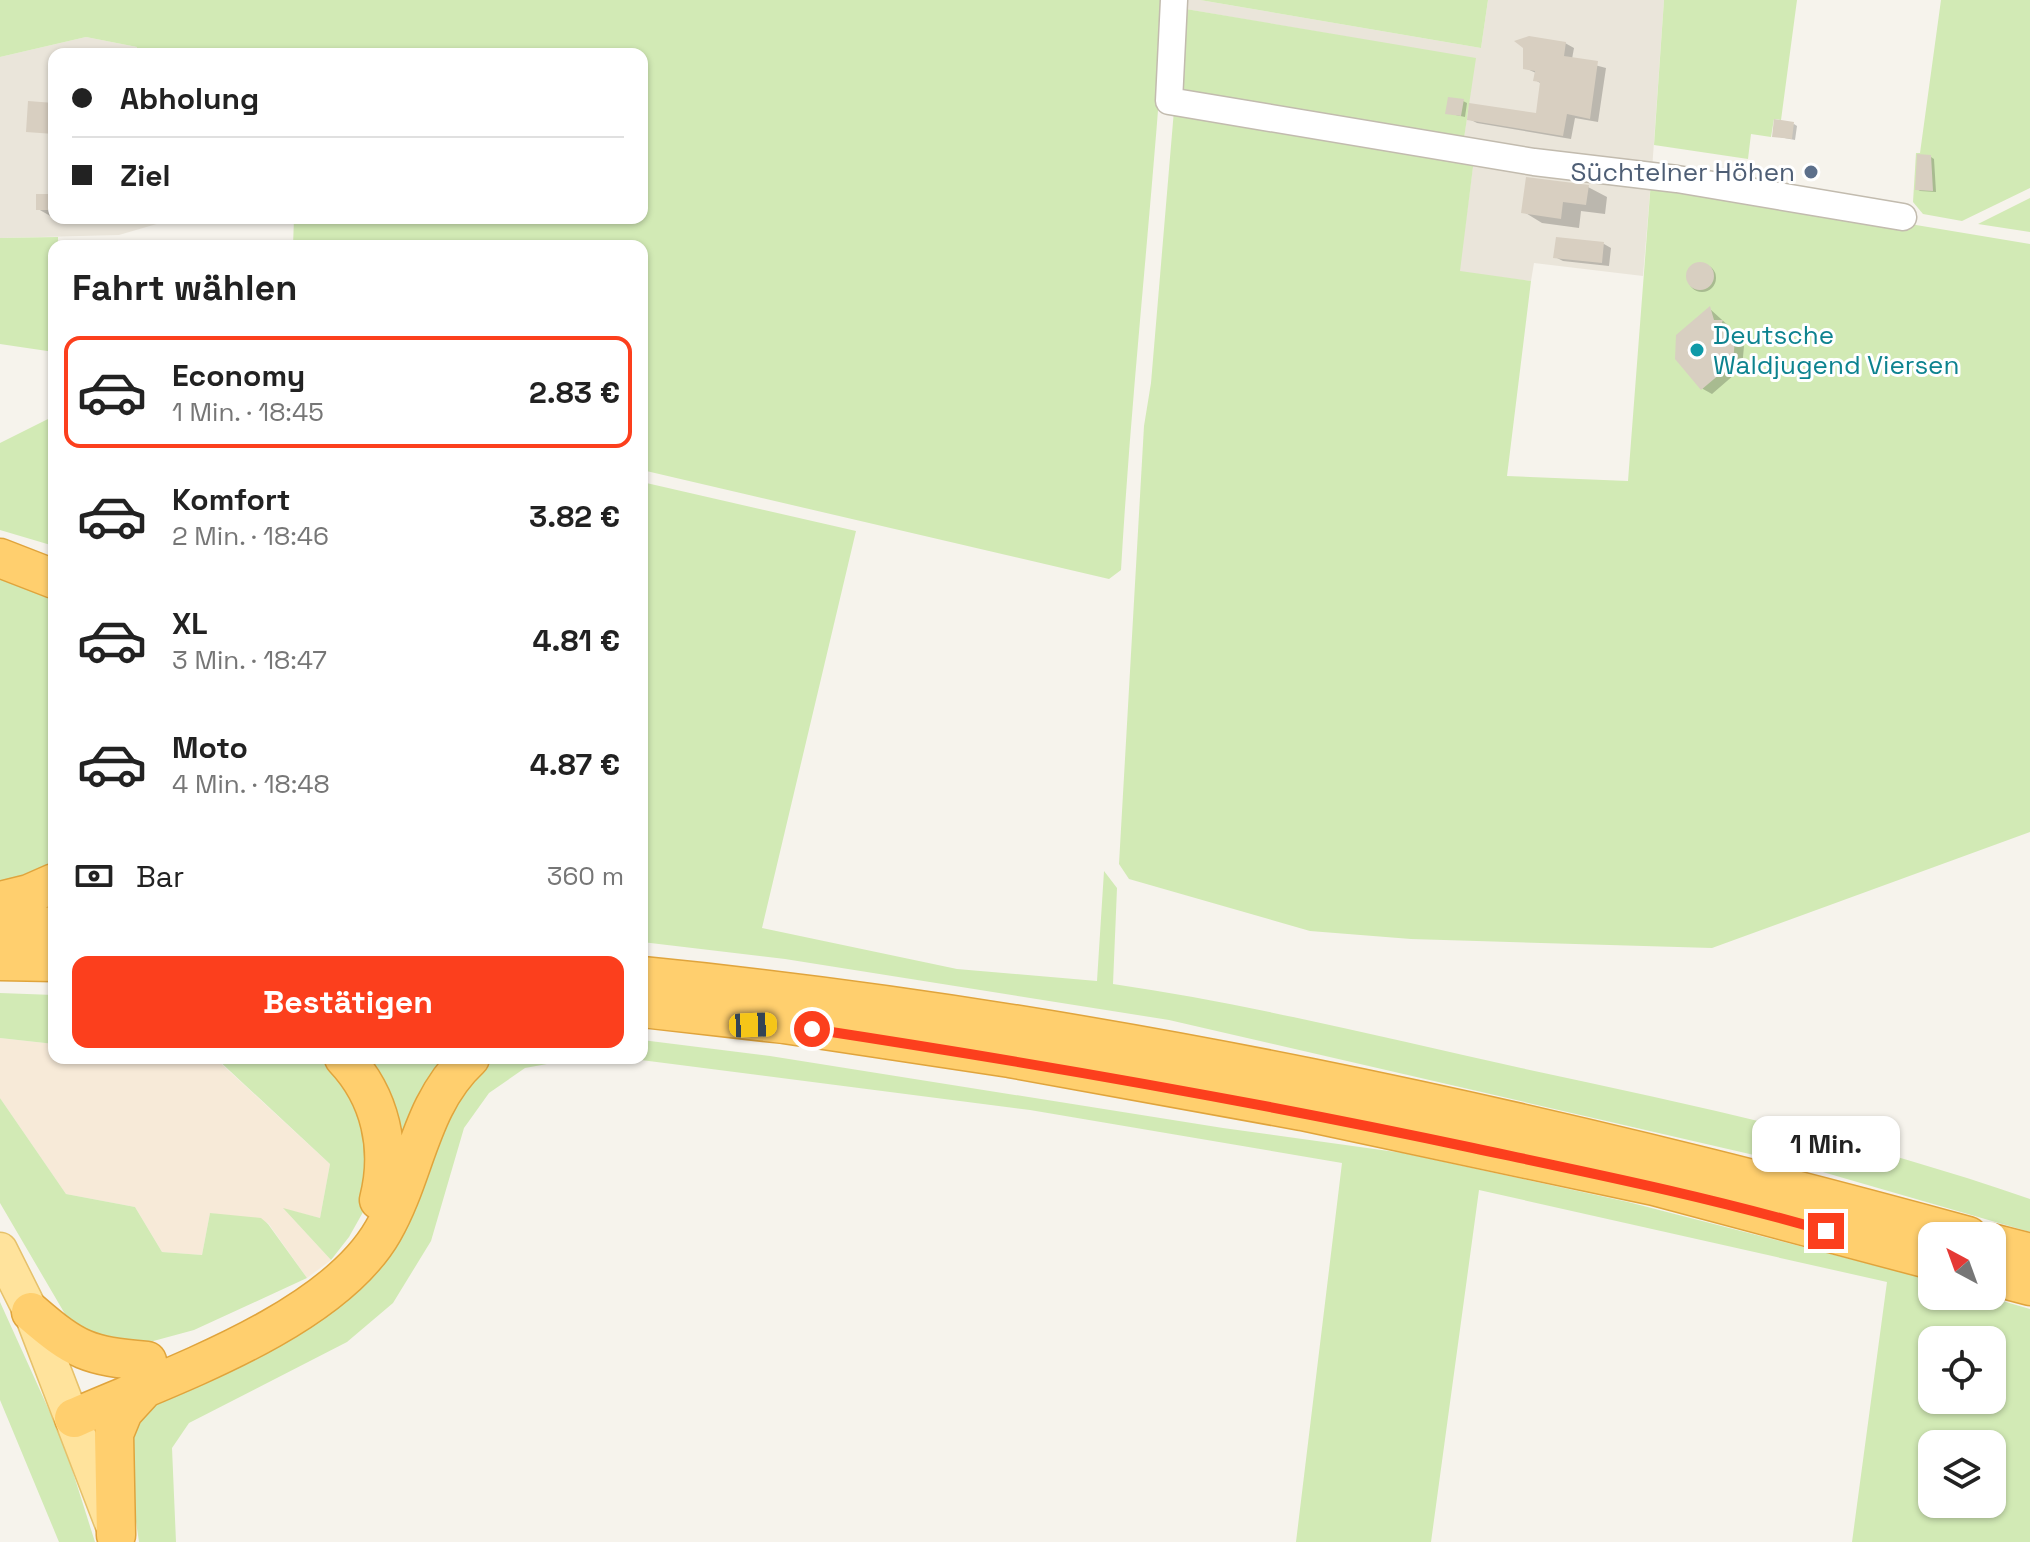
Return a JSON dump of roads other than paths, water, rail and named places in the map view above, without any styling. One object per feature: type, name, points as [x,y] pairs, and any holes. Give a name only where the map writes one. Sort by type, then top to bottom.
[{"type":"highway","points":[[0,542],[48,560]]},
{"type":"highway","points":[[0,558],[48,577]]},
{"type":"highway","points":[[0,901],[48,886]]},
{"type":"highway","points":[[0,924],[48,927]]},
{"type":"highway","points":[[648,960],[728,984]]},
{"type":"highway","points":[[7,961],[48,962]]},
{"type":"highway","points":[[7,961],[48,975]]},
{"type":"highway","points":[[648,977],[928,1010],[1222,1062],[1650,1152],[1918,1223]]},
{"type":"highway","points":[[648,1009],[784,1024],[1010,1058],[1302,1111],[1654,1186],[1918,1256]]},
{"type":"highway","points":[[648,1026],[784,1024]]},
{"type":"highway","points":[[117,1538],[114,1434],[123,1412],[147,1373],[314,1286],[345,1260],[367,1230],[383,1182],[385,1145],[370,1096],[348,1064]]},
{"type":"highway","points":[[69,1406],[286,1319],[324,1296],[353,1272],[386,1227],[412,1155],[442,1090],[465,1064]]},
{"type":"highway","points":[[2006,1247],[2030,1253]]},
{"type":"highway","points":[[2006,1280],[2030,1286]]},
{"type":"highway","points":[[31,1312],[78,1349],[147,1373]]},
{"type":"main road","points":[[0,1250],[31,1312],[117,1538]]},
{"type":"street","points":[[1174,0],[1169,101],[1534,162],[1677,179],[1903,217]]},
{"type":"place","name":"Süchtelner Höhen","points":[[1811,172]]},
{"type":"place","name":"Deutsche Waldjugend Viersen","points":[[1697,350]]}]
